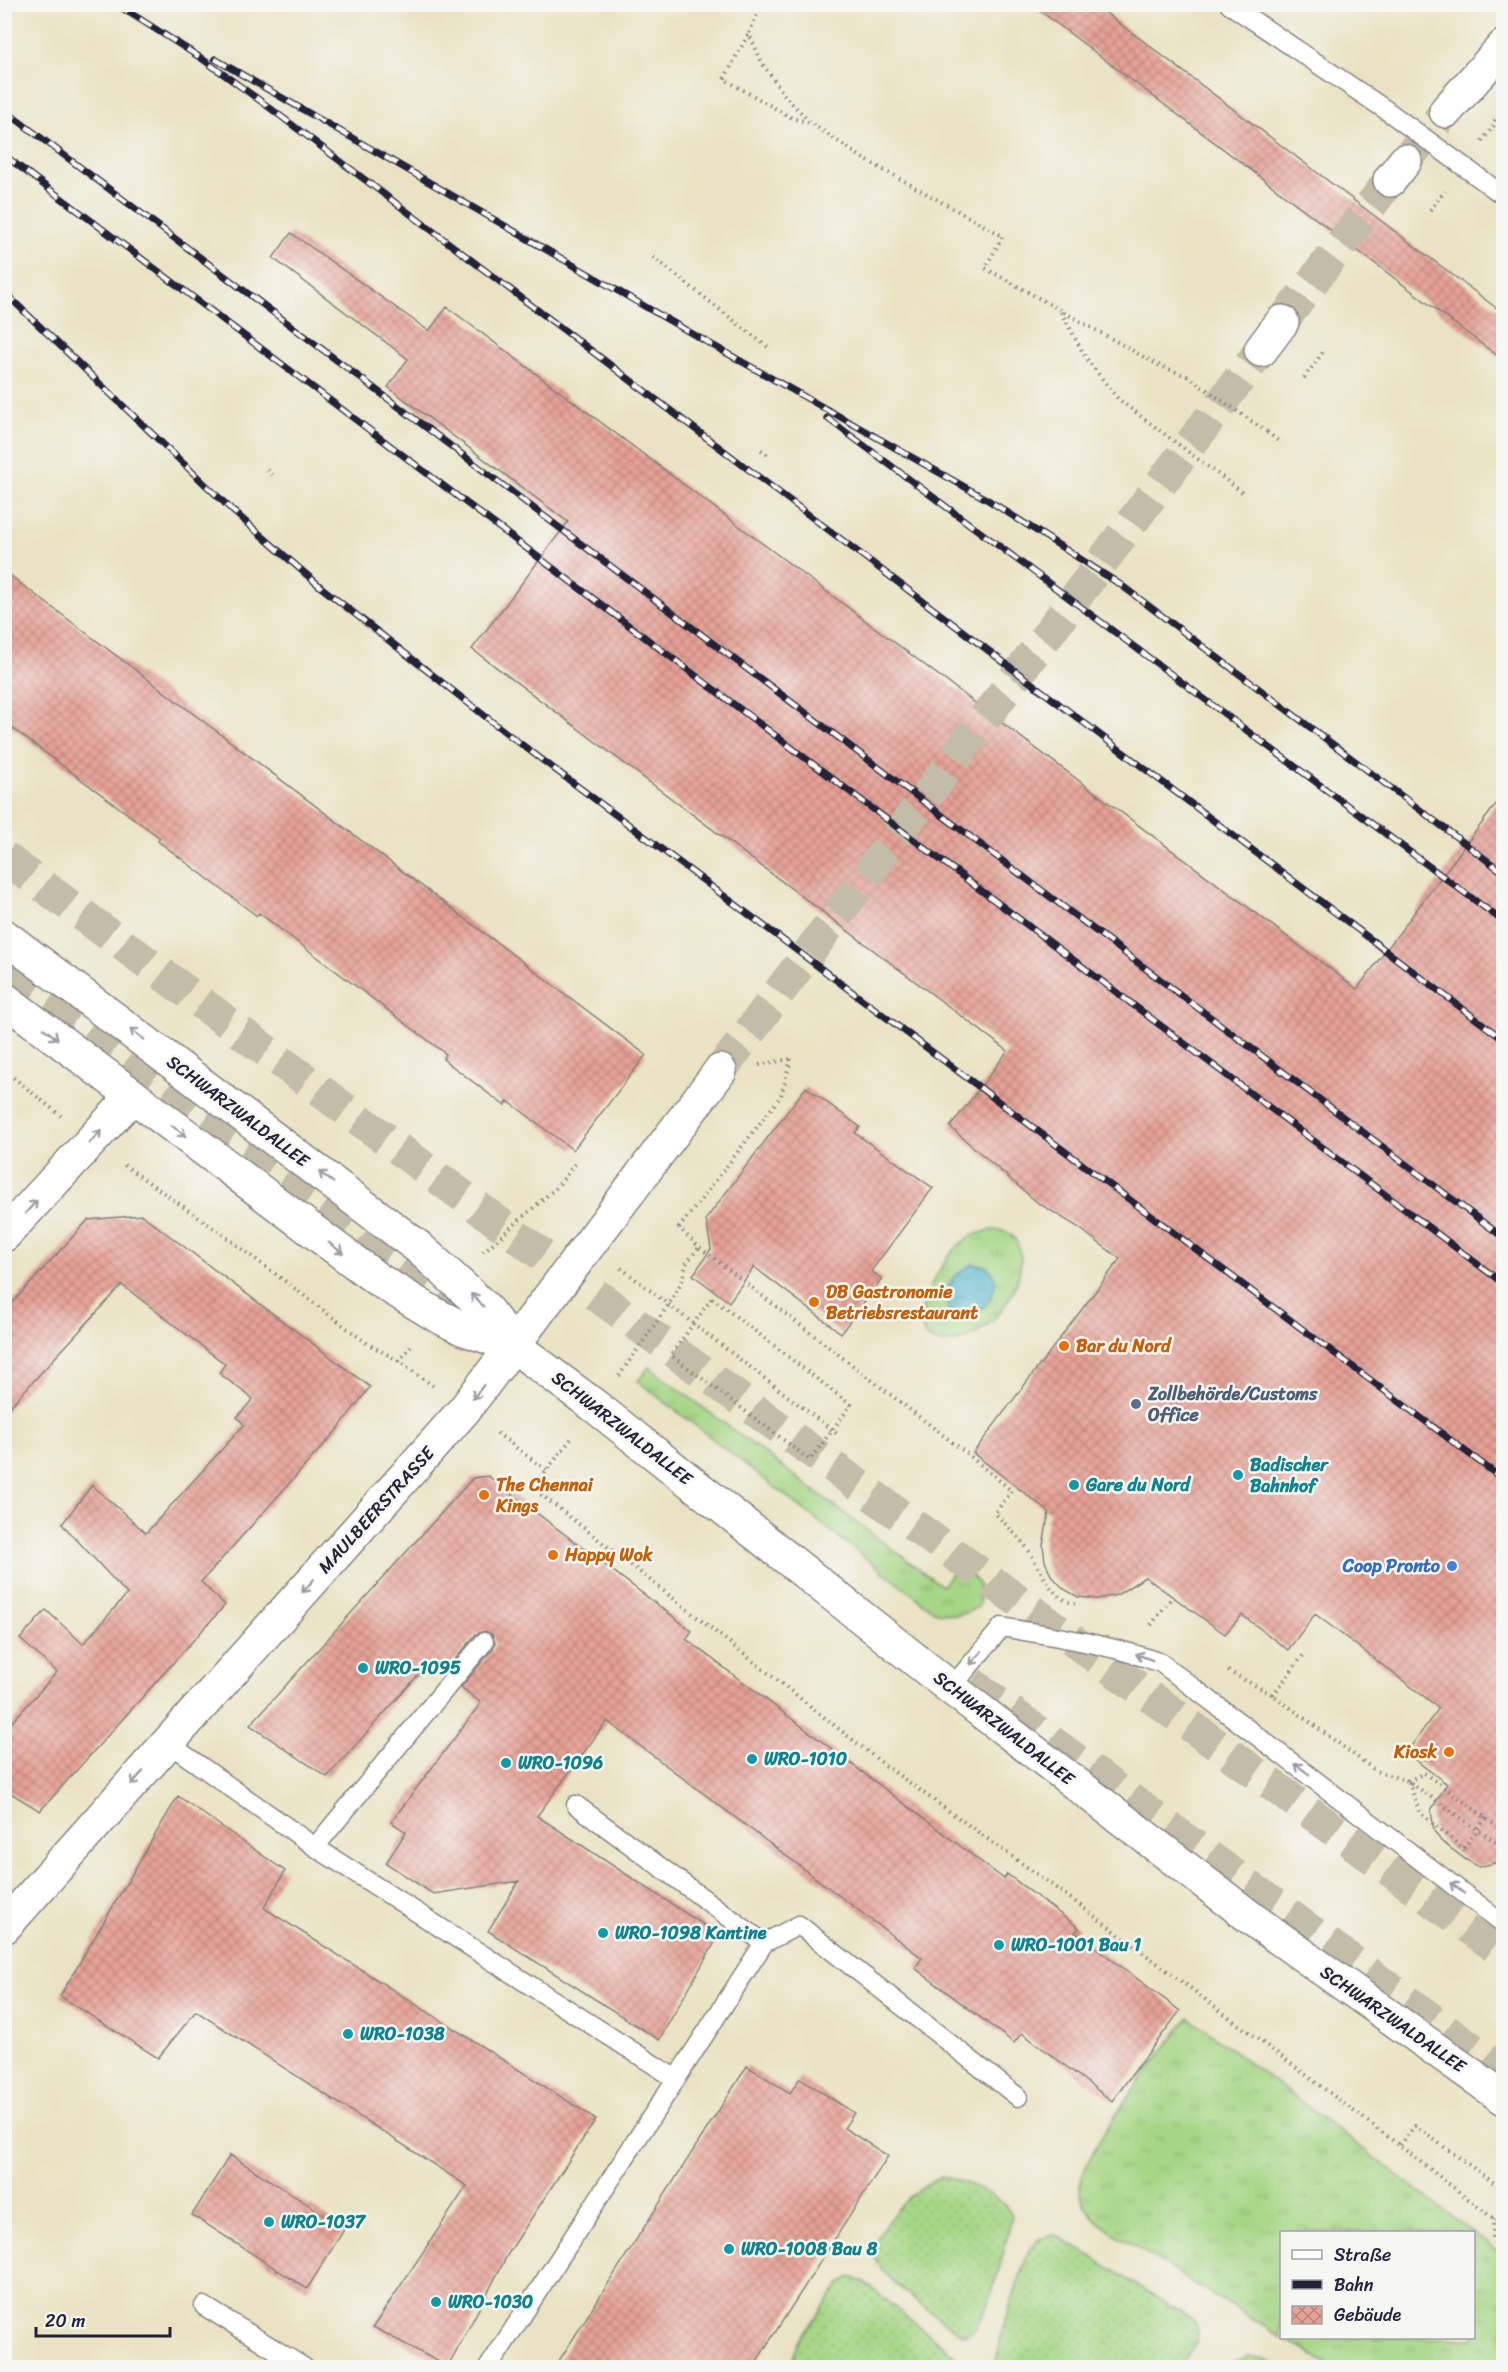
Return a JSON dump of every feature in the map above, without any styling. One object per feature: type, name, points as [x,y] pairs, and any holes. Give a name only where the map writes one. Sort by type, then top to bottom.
[{"type":"main road","points":[[1446,111],[1503,46]]},
{"type":"main road","points":[[1261,350],[1282,322]]},
{"type":"main road","name":"SCHWARZWALDALLEE","points":[[4,936],[418,1246],[484,1307],[514,1346],[597,1407],[951,1688],[1255,1921],[1503,2098]]},
{"type":"main road","name":"SCHWARZWALDALLEE","points":[[4,999],[377,1279],[455,1325],[514,1346]]},
{"type":"main road","name":"MAULBEERSTRASSE","points":[[4,1927],[465,1409],[720,1071]]},
{"type":"main road","points":[[4,1235],[132,1096]]},
{"type":"lane","points":[[1229,4],[1386,110],[1503,196]]},
{"type":"lane","points":[[951,1688],[1002,1628],[1090,1642],[1131,1652],[1161,1663],[1503,1924]]},
{"type":"lane","points":[[315,1847],[484,1642]]},
{"type":"lane","points":[[168,1743],[315,1847],[676,2079]]},
{"type":"lane","points":[[576,1805],[764,1943]]},
{"type":"lane","points":[[488,2367],[764,1943],[799,1925],[1018,2097]]},
{"type":"lane","points":[[204,2306],[305,2367]]},
{"type":"path","points":[[761,4],[749,34],[723,79],[792,118],[811,123]]},
{"type":"path","points":[[749,34],[762,63],[785,96],[811,123],[864,159],[1003,236],[985,268],[1160,366],[1187,376],[1277,440]]},
{"type":"path","points":[[1482,141],[1493,127]]},
{"type":"path","points":[[1430,210],[1445,191]]},
{"type":"path","points":[[652,257],[770,349]]},
{"type":"path","points":[[1060,312],[1086,358],[1118,399],[1243,493]]},
{"type":"path","points":[[1304,378],[1323,352]]},
{"type":"path","points":[[761,450],[768,455]]},
{"type":"path","points":[[267,470],[272,475]]},
{"type":"path","points":[[791,1059],[781,1096],[679,1228],[699,1247],[1012,1491],[995,1512],[1027,1549],[1044,1580],[1063,1601],[1084,1606]]},
{"type":"path","points":[[4,1070],[90,1142],[225,1236],[368,1344],[399,1361]]},
{"type":"path","points":[[590,1244],[837,1434]]},
{"type":"path","points":[[699,1247],[686,1264],[682,1281],[669,1304],[597,1407],[533,1488],[886,1766],[1081,1906],[1399,2145],[1503,2227]]},
{"type":"path","points":[[712,1298],[848,1401],[851,1406],[810,1460],[670,1355],[693,1323],[712,1298]]},
{"type":"path","points":[[1153,1623],[1173,1596]]},
{"type":"path","points":[[1143,1621],[1153,1623],[1159,1629]]},
{"type":"path","points":[[1273,1695],[1305,1653]]},
{"type":"path","points":[[1222,1667],[1273,1695],[1376,1772],[1408,1781],[1503,1848]]},
{"type":"path","points":[[1408,1781],[1424,1773],[1487,1816],[1503,1831]]},
{"type":"path","points":[[1408,1781],[1420,1813],[1472,1855]]},
{"type":"path","points":[[1463,1849],[1487,1816]]},
{"type":"path","points":[[1399,2145],[1415,2126],[1503,2190]]},
{"type":"path","points":[[1493,2218],[1503,2212]]},
{"type":"path","points":[[1493,2218],[1493,2241],[1503,2249]]},
{"type":"green space","points":[[992,1230],[1001,1230],[1015,1239],[1021,1260],[1019,1276],[1003,1309],[976,1333],[961,1341],[946,1343],[930,1339],[923,1330],[921,1317],[924,1302],[939,1270],[964,1241]]},
{"type":"green space","points":[[649,1367],[942,1586],[958,1565],[977,1581],[980,1591],[979,1606],[958,1615],[934,1611],[638,1381]]},
{"type":"green space","points":[[1189,2017],[1472,2231],[1280,2231],[1280,2336],[1113,2233],[1092,2215],[1084,2204],[1080,2191],[1083,2175],[1092,2154],[1143,2077]]},
{"type":"green space","points":[[942,2177],[960,2181],[991,2195],[1000,2201],[1012,2215],[1001,2262],[988,2302],[981,2319],[973,2330],[964,2335],[897,2285],[877,2262],[874,2252],[879,2235],[900,2207],[920,2190]]},
{"type":"green space","points":[[1475,2234],[1503,2255],[1503,2367],[1333,2367],[1285,2339],[1475,2339]]},
{"type":"green space","points":[[1053,2235],[1193,2320],[1197,2340],[1188,2357],[1178,2367],[995,2367],[1004,2324],[1029,2250],[1039,2239]]},
{"type":"green space","points":[[852,2277],[866,2284],[969,2367],[789,2367],[800,2340],[841,2282]]},
{"type":"green space","points":[[1248,2356],[1265,2359],[1280,2367],[1224,2367]]},
{"type":"water","points":[[973,1264],[987,1267],[994,1275],[995,1285],[991,1296],[984,1307],[974,1314],[962,1317],[949,1313],[946,1297],[950,1283],[959,1272]]},
{"type":"building","points":[[1031,4],[1094,4],[1503,313],[1503,360]]},
{"type":"building","points":[[291,233],[429,331],[447,307],[1357,989],[1503,795],[1503,1861],[1479,1867],[1441,1841],[1434,1831],[1431,1810],[1447,1784],[1406,1753],[1439,1708],[1315,1614],[1288,1650],[1242,1615],[1225,1634],[1145,1577],[1117,1595],[1097,1599],[1078,1597],[1064,1589],[1051,1575],[1045,1561],[1043,1545],[1049,1512],[973,1453],[1120,1259],[1078,1227],[1038,1203],[950,1127],[1008,1051],[472,649],[568,522],[388,387],[408,359],[273,258]]},
{"type":"building","points":[[4,571],[646,1055],[573,1150],[508,1101],[505,1106],[443,1059],[446,1054],[259,913],[257,916],[158,841],[160,838],[4,722]]},
{"type":"building","points":[[806,1087],[860,1127],[855,1133],[933,1188],[871,1271],[882,1279],[841,1333],[754,1267],[729,1302],[693,1275],[711,1249],[706,1219]]},
{"type":"building","points":[[142,1215],[370,1387],[337,1430],[201,1582],[225,1605],[40,1811],[4,1789],[4,1731],[57,1672],[20,1639],[46,1610],[83,1644],[127,1594],[62,1524],[92,1485],[146,1533],[244,1425],[237,1417],[253,1399],[219,1373],[225,1364],[122,1285],[4,1413],[4,1312],[88,1220]]},
{"type":"building","points":[[488,1476],[692,1631],[686,1639],[1004,1879],[1007,1874],[1079,1928],[1075,1932],[1180,2011],[1112,2101],[1022,2033],[1014,2043],[915,1968],[922,1958],[607,1721],[537,1816],[719,1935],[659,2040],[488,1931],[519,1881],[433,1894],[386,1863],[406,1832],[391,1822],[481,1703],[461,1687],[493,1649],[495,1643],[492,1634],[485,1631],[476,1634],[444,1673],[430,1662],[327,1777],[250,1725],[473,1478]]},
{"type":"building","name":"WRO-1038","points":[[178,1796],[285,1871],[264,1908],[596,2119],[508,2254],[448,2367],[373,2327],[467,2186],[196,2011],[158,2058],[60,1996]]},
{"type":"building","name":"WRO-1008 Bau 8","points":[[747,2066],[790,2093],[800,2078],[854,2113],[844,2128],[888,2156],[753,2367],[555,2367]]},
{"type":"building","name":"WRO-1037","points":[[230,2155],[345,2228],[307,2289],[192,2215]]},
{"type":"tunnel","points":[[1405,161],[1446,111]]},
{"type":"tunnel","points":[[1282,322],[1390,180]]},
{"type":"tunnel","points":[[720,1071],[1261,350]]},
{"type":"tunnel","points":[[4,857],[614,1308],[1504,1953]]},
{"type":"tunnel","points":[[4,979],[485,1330]]},
{"type":"tunnel","points":[[971,1683],[1504,2072]]},
{"type":"railway","points":[[116,4],[201,58],[262,102],[1504,1040]]},
{"type":"railway","points":[[215,59],[698,337],[988,500],[1121,585],[1504,873]]},
{"type":"railway","points":[[4,110],[1504,1238]]},
{"type":"railway","points":[[4,155],[1504,1284]]},
{"type":"railway","points":[[4,292],[233,511],[322,588],[509,735],[1504,1480]]},
{"type":"railway","points":[[827,418],[1504,922]]},
{"type":"place","name":"DB Gastronomie Betriebsrestaurant","points":[[814,1302]]},
{"type":"place","name":"Bar du Nord","points":[[1064,1346]]},
{"type":"place","name":"Zollbehörde/Customs Office","points":[[1136,1404]]},
{"type":"place","name":"Badischer Bahnhof","points":[[1238,1475]]},
{"type":"place","name":"Gare du Nord","points":[[1074,1485]]},
{"type":"place","name":"The Chennai Kings","points":[[484,1495]]},
{"type":"place","name":"Happy Wok","points":[[553,1555]]},
{"type":"place","name":"Coop Pronto","points":[[1452,1566]]},
{"type":"place","name":"WRO-1095","points":[[363,1668]]},
{"type":"place","name":"Kiosk","points":[[1449,1752]]},
{"type":"place","name":"WRO-1010","points":[[752,1759]]},
{"type":"place","name":"WRO-1096","points":[[506,1763]]},
{"type":"place","name":"WRO-1098 Kantine","points":[[603,1933]]},
{"type":"place","name":"WRO-1001 Bau 1","points":[[999,1945]]},
{"type":"place","name":"WRO-1038","points":[[348,2034]]},
{"type":"place","name":"WRO-1037","points":[[269,2222]]},
{"type":"place","name":"WRO-1008 Bau 8","points":[[729,2249]]},
{"type":"place","name":"WRO-1030","points":[[436,2302]]}]
